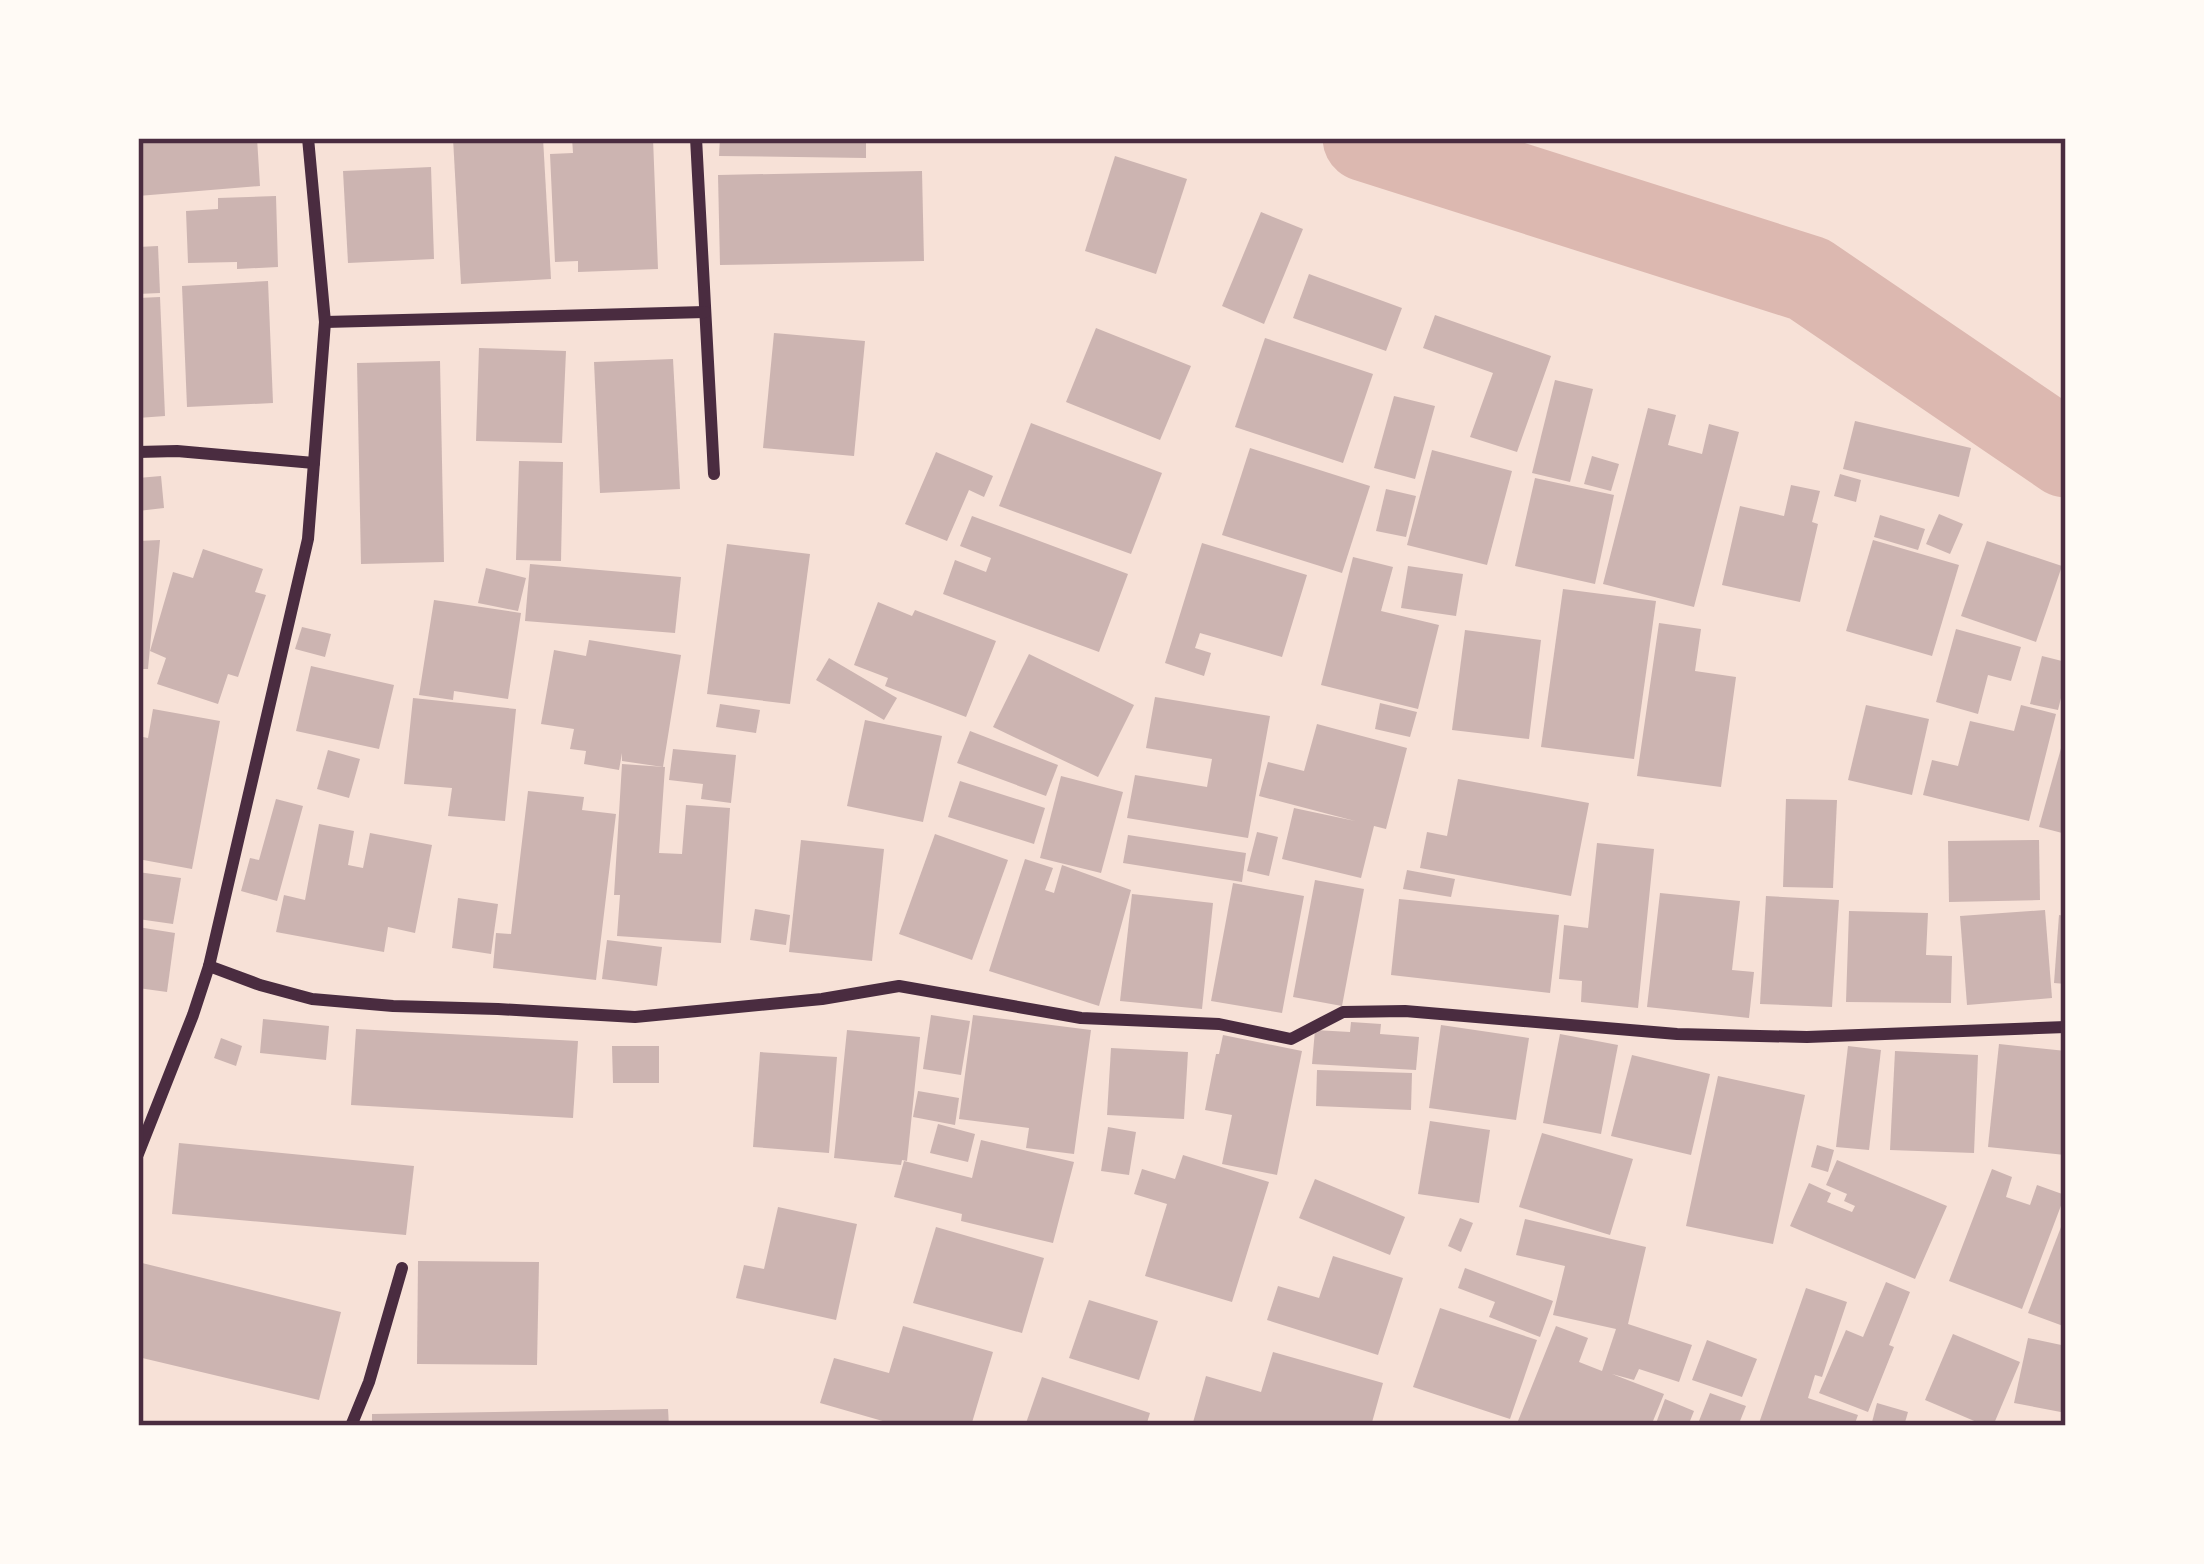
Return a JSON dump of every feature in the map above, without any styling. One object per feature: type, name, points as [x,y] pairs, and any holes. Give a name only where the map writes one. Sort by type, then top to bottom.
[{"type":"street","points":[[138,1154],[208,966],[308,539],[325,322],[308,138]]},
{"type":"street","points":[[696,138],[714,474]]},
{"type":"street","points":[[325,322],[705,312]]},
{"type":"street","points":[[138,452],[314,463]]},
{"type":"street","points":[[208,966],[312,999],[393,1006],[635,1017],[822,999],[899,986],[1081,1018],[1220,1024],[1291,1039],[1343,1012],[1406,1011],[1678,1034],[1807,1036],[2066,1027]]},
{"type":"street","points":[[351,1426],[369,1382],[402,1268]]},
{"type":"building","points":[[138,138],[257,138],[260,186],[138,196]]},
{"type":"building","points":[[453,138],[543,138],[551,279],[461,284]]},
{"type":"building","points":[[572,138],[653,138],[658,269],[578,272],[578,261],[555,262],[550,154],[573,153]]},
{"type":"building","points":[[720,138],[866,138],[866,158],[719,156]]},
{"type":"building","points":[[1115,156],[1187,179],[1156,274],[1085,251]]},
{"type":"building","points":[[431,167],[434,259],[348,263],[343,171]]},
{"type":"building","points":[[922,171],[924,261],[720,265],[718,175]]},
{"type":"building","points":[[276,196],[278,267],[237,269],[237,262],[188,263],[186,211],[218,209],[218,198]]},
{"type":"building","points":[[1261,212],[1303,229],[1264,324],[1222,306]]},
{"type":"building","points":[[158,246],[160,293],[138,294],[138,247]]},
{"type":"building","points":[[1309,274],[1402,308],[1386,351],[1293,318]]},
{"type":"building","points":[[268,281],[273,403],[187,407],[182,286]]},
{"type":"building","points":[[160,297],[165,416],[138,418],[138,298]]},
{"type":"building","points":[[1435,315],[1551,356],[1517,452],[1470,437],[1493,373],[1423,348]]},
{"type":"building","points":[[1096,328],[1191,366],[1160,440],[1066,402]]},
{"type":"building","points":[[774,333],[865,341],[854,456],[763,448]]},
{"type":"building","points":[[1265,338],[1373,374],[1343,463],[1235,427]]},
{"type":"building","points":[[479,348],[566,351],[562,443],[476,441]]},
{"type":"building","points":[[673,359],[680,489],[600,493],[594,362]]},
{"type":"building","points":[[440,361],[444,562],[361,564],[357,363]]},
{"type":"building","points":[[1555,380],[1593,389],[1570,482],[1532,473]]},
{"type":"building","points":[[1394,396],[1435,406],[1415,479],[1374,468]]},
{"type":"building","points":[[1648,408],[1676,415],[1668,445],[1702,454],[1709,424],[1739,432],[1694,607],[1603,584]]},
{"type":"building","points":[[1855,421],[1971,448],[1959,497],[1843,469]]},
{"type":"building","points":[[1031,423],[1162,473],[1131,554],[999,506]]},
{"type":"building","points":[[1250,448],[1370,486],[1342,573],[1222,535]]},
{"type":"building","points":[[1432,450],[1512,471],[1487,565],[1407,545]]},
{"type":"building","points":[[936,452],[993,476],[984,497],[969,490],[947,541],[905,524]]},
{"type":"building","points":[[1592,456],[1619,464],[1611,491],[1584,484]]},
{"type":"building","points":[[519,461],[563,462],[561,561],[516,560]]},
{"type":"building","points":[[1840,474],[1861,480],[1856,502],[1834,496]]},
{"type":"building","points":[[161,476],[164,508],[138,511],[138,478]]},
{"type":"building","points":[[1535,478],[1614,495],[1595,584],[1515,566]]},
{"type":"building","points":[[1791,485],[1820,491],[1812,522],[1818,524],[1800,602],[1722,585],[1740,506],[1784,516]]},
{"type":"building","points":[[1386,489],[1416,496],[1406,537],[1376,531]]},
{"type":"building","points":[[1939,514],[1963,524],[1950,554],[1926,544]]},
{"type":"building","points":[[1880,515],[1925,529],[1918,550],[1874,537]]},
{"type":"building","points":[[972,516],[1128,574],[1099,652],[943,594],[955,560],[986,572],[991,558],[960,546]]},
{"type":"building","points":[[160,540],[148,669],[138,669],[138,541]]},
{"type":"building","points":[[1873,540],[1959,565],[1932,656],[1846,631]]},
{"type":"building","points":[[1987,541],[2062,566],[2036,642],[1961,616]]},
{"type":"building","points":[[1202,543],[1307,575],[1282,657],[1200,633],[1195,648],[1211,653],[1204,676],[1165,663]]},
{"type":"building","points":[[727,544],[810,554],[790,704],[707,694]]},
{"type":"building","points":[[203,549],[263,569],[255,592],[266,595],[238,677],[228,674],[218,704],[157,684],[166,658],[150,651],[173,572],[193,578]]},
{"type":"building","points":[[1353,557],[1393,567],[1381,611],[1439,625],[1418,709],[1321,685]]},
{"type":"building","points":[[530,564],[681,577],[675,633],[525,621]]},
{"type":"building","points":[[1408,566],[1463,574],[1456,616],[1401,608]]},
{"type":"building","points":[[486,568],[526,578],[518,611],[478,603]]},
{"type":"building","points":[[1563,589],[1656,601],[1634,759],[1541,747]]},
{"type":"building","points":[[434,600],[521,613],[508,699],[454,691],[453,700],[419,695]]},
{"type":"building","points":[[878,602],[912,616],[915,610],[996,641],[966,717],[885,686],[888,678],[854,665]]},
{"type":"building","points":[[1659,623],[1701,629],[1695,671],[1736,677],[1721,787],[1637,776]]},
{"type":"building","points":[[302,627],[331,634],[325,657],[295,649]]},
{"type":"building","points":[[1956,629],[2021,647],[2011,681],[1988,675],[1978,714],[1936,702]]},
{"type":"building","points":[[1465,630],[1541,640],[1529,739],[1452,730]]},
{"type":"building","points":[[589,640],[681,655],[663,767],[622,761],[622,753],[619,770],[584,764],[586,751],[570,749],[574,729],[541,724],[554,650],[586,656]]},
{"type":"building","points":[[1029,654],[1134,705],[1098,777],[993,727]]},
{"type":"building","points":[[2042,656],[2066,662],[2058,710],[2030,704]]},
{"type":"building","points":[[829,658],[897,698],[884,720],[816,680]]},
{"type":"building","points":[[311,666],[394,685],[379,749],[296,731]]},
{"type":"building","points":[[1155,697],[1270,716],[1248,838],[1127,818],[1135,775],[1207,787],[1212,759],[1146,748]]},
{"type":"building","points":[[413,698],[516,709],[505,821],[448,816],[452,788],[404,784]]},
{"type":"building","points":[[1380,703],[1417,712],[1410,737],[1375,729]]},
{"type":"building","points":[[720,704],[760,710],[756,733],[716,727]]},
{"type":"building","points":[[1866,705],[1929,719],[1912,795],[1848,780]]},
{"type":"building","points":[[2021,705],[2056,714],[2029,821],[1923,795],[1932,760],[1958,766],[1970,721],[2014,731]]},
{"type":"building","points":[[153,709],[220,721],[192,869],[138,859],[138,736],[148,738]]},
{"type":"building","points":[[865,720],[942,736],[923,822],[847,806]]},
{"type":"building","points":[[1317,724],[1407,748],[1386,829],[1374,826],[1361,878],[1282,859],[1294,808],[1355,821],[1259,796],[1268,762],[1304,771]]},
{"type":"building","points":[[970,731],[1058,765],[1046,796],[957,763]]},
{"type":"building","points":[[2066,734],[2066,834],[2039,827]]},
{"type":"building","points":[[673,749],[736,755],[731,803],[701,799],[703,784],[669,780]]},
{"type":"building","points":[[328,750],[360,759],[349,798],[317,789]]},
{"type":"building","points":[[622,764],[665,767],[659,853],[682,854],[686,805],[730,808],[721,943],[617,936],[620,895],[614,895]]},
{"type":"building","points":[[1061,776],[1123,792],[1101,873],[1040,858]]},
{"type":"building","points":[[1458,779],[1589,803],[1571,896],[1420,868],[1427,832],[1447,836]]},
{"type":"building","points":[[960,781],[1045,808],[1034,844],[948,817]]},
{"type":"building","points":[[528,791],[584,797],[582,810],[616,814],[596,980],[493,968],[496,933],[511,934]]},
{"type":"building","points":[[276,799],[303,806],[277,901],[241,891],[250,858],[259,860]]},
{"type":"building","points":[[1786,799],[1837,800],[1833,888],[1783,887]]},
{"type":"building","points":[[319,824],[354,831],[348,865],[363,868],[370,833],[432,845],[415,933],[388,927],[384,952],[276,932],[284,895],[305,900]]},
{"type":"building","points":[[1257,832],[1278,837],[1269,876],[1247,871]]},
{"type":"building","points":[[935,834],[1008,860],[972,960],[899,934]]},
{"type":"building","points":[[1128,835],[1246,853],[1242,882],[1123,863]]},
{"type":"building","points":[[801,840],[884,849],[872,961],[789,952]]},
{"type":"building","points":[[2039,840],[2040,900],[1949,902],[1948,841]]},
{"type":"building","points":[[1597,843],[1654,849],[1638,1008],[1581,1002],[1582,981],[1559,979],[1564,925],[1588,928]]},
{"type":"building","points":[[1025,859],[1053,868],[1045,890],[1054,893],[1062,865],[1131,890],[1099,1006],[989,971]]},
{"type":"building","points":[[1407,870],[1455,879],[1451,897],[1403,889]]},
{"type":"building","points":[[138,872],[181,878],[173,924],[138,919]]},
{"type":"building","points":[[1315,880],[1364,889],[1342,1006],[1293,997]]},
{"type":"building","points":[[1233,883],[1304,896],[1282,1013],[1211,1001]]},
{"type":"building","points":[[1660,893],[1740,901],[1732,970],[1754,972],[1749,1018],[1647,1007]]},
{"type":"building","points":[[1132,894],[1213,903],[1202,1009],[1120,1001]]},
{"type":"building","points":[[1766,896],[1839,900],[1832,1007],[1760,1004]]},
{"type":"building","points":[[458,898],[498,904],[491,954],[452,948]]},
{"type":"building","points":[[1399,899],[1559,915],[1550,993],[1391,975]]},
{"type":"building","points":[[755,909],[790,915],[786,945],[750,940]]},
{"type":"building","points":[[2045,910],[2052,998],[1967,1005],[1960,916]]},
{"type":"building","points":[[1849,911],[1928,913],[1926,955],[1952,956],[1951,1003],[1846,1002]]},
{"type":"building","points":[[2059,915],[2066,916],[2066,984],[2054,983]]},
{"type":"building","points":[[138,927],[175,933],[167,992],[138,988]]},
{"type":"building","points":[[607,940],[662,947],[657,986],[602,979]]},
{"type":"building","points":[[931,1015],[970,1021],[961,1075],[923,1069]]},
{"type":"building","points":[[973,1015],[1091,1030],[1074,1154],[1026,1148],[1029,1128],[959,1119]]},
{"type":"building","points":[[263,1019],[329,1026],[326,1060],[260,1053]]},
{"type":"building","points":[[1351,1022],[1381,1024],[1380,1034],[1419,1037],[1416,1070],[1312,1064],[1315,1030],[1350,1032]]},
{"type":"building","points":[[1441,1025],[1529,1038],[1516,1120],[1429,1108]]},
{"type":"building","points":[[356,1029],[578,1041],[573,1118],[351,1105]]},
{"type":"building","points":[[847,1030],[920,1037],[907,1161],[902,1160],[901,1165],[834,1158]]},
{"type":"building","points":[[1560,1034],[1618,1045],[1601,1134],[1543,1123]]},
{"type":"building","points":[[1223,1035],[1302,1051],[1277,1175],[1222,1164],[1232,1115],[1205,1110]]},
{"type":"building","points":[[221,1038],[242,1046],[236,1066],[214,1058]]},
{"type":"building","points":[[1999,1044],[2066,1051],[2065,1155],[1988,1147]]},
{"type":"building","points":[[612,1046],[659,1046],[659,1083],[613,1083]]},
{"type":"building","points":[[1848,1046],[1881,1050],[1869,1150],[1836,1147]]},
{"type":"building","points":[[1111,1048],[1188,1052],[1184,1119],[1107,1115]]},
{"type":"building","points":[[1895,1051],[1978,1055],[1974,1153],[1890,1150]]},
{"type":"building","points":[[760,1052],[837,1057],[829,1153],[753,1147]]},
{"type":"building","points":[[1632,1055],[1710,1074],[1691,1155],[1611,1136]]},
{"type":"building","points":[[1317,1070],[1412,1073],[1411,1110],[1316,1106]]},
{"type":"building","points":[[1718,1076],[1805,1095],[1773,1244],[1686,1226]]},
{"type":"building","points":[[918,1091],[959,1098],[955,1125],[913,1117]]},
{"type":"building","points":[[1430,1121],[1490,1130],[1479,1203],[1418,1194]]},
{"type":"building","points":[[938,1124],[975,1134],[968,1162],[930,1153]]},
{"type":"building","points":[[1108,1127],[1136,1132],[1129,1175],[1101,1171]]},
{"type":"building","points":[[1542,1133],[1633,1159],[1610,1235],[1519,1207]]},
{"type":"building","points":[[981,1140],[1074,1162],[1053,1243],[961,1221],[962,1214],[894,1197],[904,1161],[972,1178]]},
{"type":"building","points":[[179,1143],[414,1166],[406,1235],[172,1214]]},
{"type":"building","points":[[1817,1145],[1834,1150],[1828,1172],[1811,1167]]},
{"type":"building","points":[[1183,1155],[1269,1182],[1232,1302],[1145,1276],[1167,1204],[1134,1194],[1142,1169],[1175,1179]]},
{"type":"building","points":[[1837,1160],[1947,1206],[1915,1279],[1790,1226],[1809,1183],[1831,1193],[1827,1202],[1852,1212],[1855,1206],[1844,1201],[1847,1194],[1826,1185]]},
{"type":"building","points":[[1992,1169],[2012,1177],[2006,1197],[2030,1205],[2037,1185],[2065,1195],[2022,1309],[1949,1281]]},
{"type":"building","points":[[1315,1179],[1405,1217],[1390,1255],[1299,1218]]},
{"type":"building","points":[[778,1207],[857,1224],[836,1320],[736,1298],[744,1265],[764,1269]]},
{"type":"building","points":[[2066,1214],[2066,1327],[2028,1313]]},
{"type":"building","points":[[1460,1218],[1473,1223],[1461,1252],[1448,1246]]},
{"type":"building","points":[[1525,1219],[1646,1247],[1628,1324],[1692,1345],[1679,1382],[1639,1369],[1634,1380],[1612,1374],[1664,1394],[1651,1426],[1516,1426],[1556,1326],[1588,1338],[1579,1362],[1602,1371],[1616,1329],[1553,1315],[1565,1266],[1516,1255]]},
{"type":"building","points":[[936,1227],[1044,1258],[1022,1333],[913,1303]]},
{"type":"building","points":[[1333,1256],[1403,1278],[1378,1355],[1267,1320],[1278,1286],[1319,1298]]},
{"type":"building","points":[[418,1261],[539,1262],[537,1365],[417,1364]]},
{"type":"building","points":[[138,1262],[341,1312],[319,1400],[138,1357]]},
{"type":"building","points":[[1465,1268],[1553,1301],[1540,1337],[1489,1317],[1495,1302],[1458,1288]]},
{"type":"building","points":[[1886,1282],[1910,1292],[1868,1412],[1819,1393],[1846,1330],[1863,1337]]},
{"type":"building","points":[[1806,1288],[1847,1302],[1822,1377],[1815,1375],[1808,1398],[1858,1415],[1854,1426],[1758,1426]]},
{"type":"building","points":[[1089,1300],[1158,1321],[1139,1380],[1069,1358]]},
{"type":"building","points":[[1440,1308],[1537,1340],[1510,1419],[1413,1387]]},
{"type":"building","points":[[903,1326],[993,1352],[971,1426],[900,1426],[820,1403],[834,1358],[889,1373]]},
{"type":"building","points":[[1953,1334],[2020,1362],[1993,1426],[1925,1400]]},
{"type":"building","points":[[2028,1338],[2066,1346],[2066,1413],[2014,1403]]},
{"type":"building","points":[[1707,1340],[1757,1359],[1742,1397],[1692,1380]]},
{"type":"building","points":[[1273,1352],[1383,1383],[1371,1426],[1192,1426],[1206,1376],[1261,1392]]},
{"type":"building","points":[[1042,1377],[1150,1413],[1146,1426],[1025,1426]]},
{"type":"building","points":[[1710,1393],[1746,1406],[1738,1426],[1697,1426]]},
{"type":"building","points":[[1665,1399],[1694,1411],[1688,1426],[1655,1426]]},
{"type":"building","points":[[1877,1403],[1908,1412],[1904,1426],[1871,1426]]},
{"type":"building","points":[[668,1409],[669,1426],[372,1426],[372,1414]]},
{"type":"waterway","points":[[1366,138],[1809,279],[2066,454]]}]
